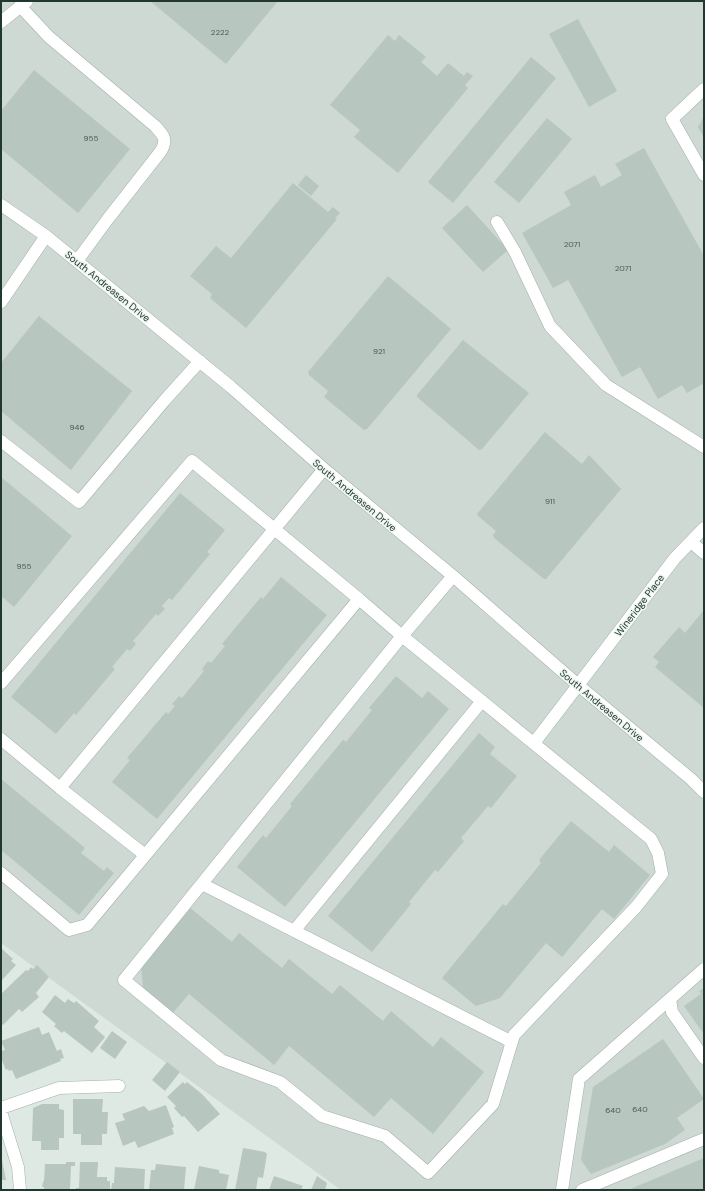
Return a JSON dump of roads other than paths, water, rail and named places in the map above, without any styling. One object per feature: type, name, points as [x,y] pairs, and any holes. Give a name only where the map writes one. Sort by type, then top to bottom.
[{"type":"street","points":[[1,22],[24,4],[49,37],[164,136],[165,144],[161,152],[107,220],[77,261]]},
{"type":"street","points":[[704,89],[672,119],[704,175]]},
{"type":"street","name":"South Andreasen Drive","points":[[1,205],[46,236],[231,387],[324,469],[453,576],[578,685],[685,774],[704,792]]},
{"type":"street","points":[[497,222],[515,252],[550,326],[606,385],[704,447]]},
{"type":"street","points":[[1,302],[46,236]]},
{"type":"street","points":[[1,441],[79,502],[164,401],[200,362]]},
{"type":"street","points":[[1,683],[192,461],[402,636],[651,839],[658,854],[662,874],[636,907],[514,1035],[494,1104],[428,1173],[386,1136],[322,1116],[280,1082],[221,1060],[124,980],[402,636],[453,576]]},
{"type":"street","points":[[60,788],[324,469]]},
{"type":"street","name":"Wineridge Place","points":[[534,743],[676,558],[704,528]]},
{"type":"street","points":[[691,542],[704,553]]},
{"type":"street","points":[[1,872],[69,930],[86,925],[359,599]]},
{"type":"street","points":[[294,930],[482,701]]},
{"type":"street","points":[[1,739],[145,855]]},
{"type":"street","points":[[202,884],[512,1042]]},
{"type":"street","points":[[562,1190],[579,1079],[704,969]]},
{"type":"street","points":[[670,999],[672,1012],[704,1058]]},
{"type":"street","points":[[1,1108],[59,1088],[119,1086]]},
{"type":"street","points":[[1,1112],[18,1167],[20,1190]]},
{"type":"street","points":[[582,1190],[704,1139]]}]
